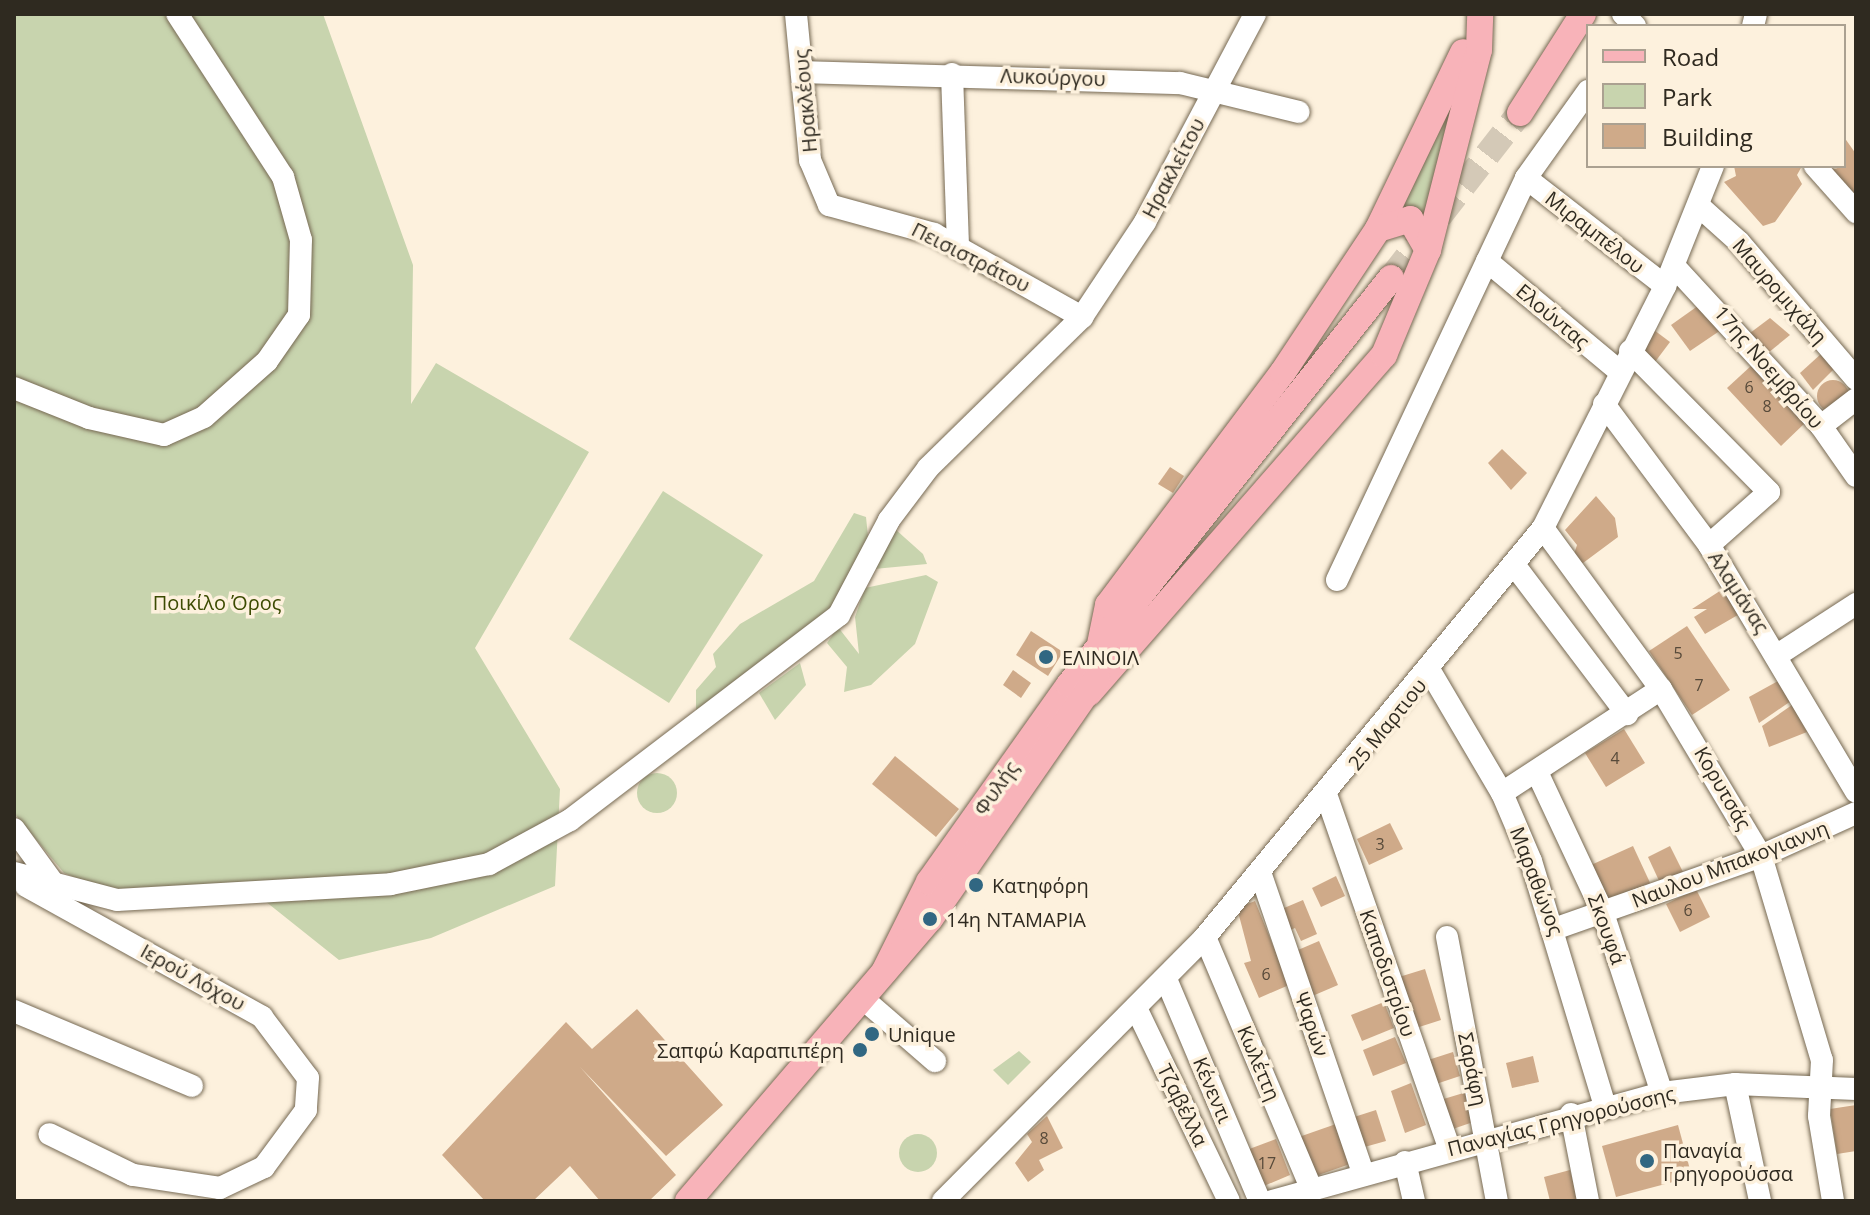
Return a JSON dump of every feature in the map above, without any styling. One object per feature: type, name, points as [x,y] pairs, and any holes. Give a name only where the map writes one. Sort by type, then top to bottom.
[{"type":"main road","points":[[1099,649],[1108,605],[1283,372],[1378,229],[1451,87],[1467,14]]},
{"type":"main road","points":[[1089,693],[1372,374],[1406,313],[1428,250],[1479,50],[1480,14]]},
{"type":"main road","points":[[1520,113],[1583,14]]},
{"type":"main road","points":[[1378,229],[1410,219],[1428,250]]},
{"type":"main road","name":"Φυλής","points":[[884,972],[929,882],[1099,649],[1128,618],[1391,278]]},
{"type":"main road","name":"Φυλής","points":[[698,1198],[861,997],[948,896],[1089,693],[1128,618]]},
{"type":"street","points":[[14,388],[89,418],[164,435],[204,417],[267,361],[299,315],[301,240],[283,177],[177,14]]},
{"type":"street","name":"Ηρακλέους","points":[[796,14],[816,188]]},
{"type":"street","name":"Ηρακλείτου","points":[[14,873],[117,900],[391,884],[469,870],[545,837],[830,625],[889,520],[944,448],[1024,381],[1082,317],[1145,222],[1255,14]]},
{"type":"street","points":[[1479,50],[1490,14]]},
{"type":"street","name":"Λυκούργου","points":[[802,72],[1103,78],[1213,93],[1299,112]]},
{"type":"street","points":[[952,74],[958,246]]},
{"type":"street","points":[[1337,580],[1526,178],[1586,94]]},
{"type":"street","name":"25 Μαρτιου","points":[[943,1201],[1137,1010],[1205,937],[1327,797],[1515,566],[1543,528],[1670,276],[1700,207],[1712,168]]},
{"type":"street","points":[[1817,168],[1856,212]]},
{"type":"street","name":"Μιραμπέλου","points":[[1526,178],[1670,276]]},
{"type":"street","name":"Πεισιστράτου","points":[[816,188],[829,205],[886,216],[958,246],[1082,317]]},
{"type":"street","name":"Μαυρομιχάλη","points":[[1700,207],[1856,379]]},
{"type":"street","name":"Ελούντας","points":[[1487,261],[1620,372]]},
{"type":"street","name":"17ης Νοεμβρίου","points":[[1670,276],[1821,426],[1856,476]]},
{"type":"street","points":[[1630,351],[1769,492],[1709,545]]},
{"type":"street","points":[[1821,426],[1856,399]]},
{"type":"street","name":"Αλαμάνας","points":[[1604,404],[1709,545],[1779,654],[1856,792]]},
{"type":"street","name":"Κορυτσάς","points":[[1543,528],[1661,689],[1761,856],[1826,1086]]},
{"type":"street","points":[[1515,566],[1627,714]]},
{"type":"street","points":[[1779,654],[1856,604]]},
{"type":"street","name":"Μαραθώνος","points":[[1430,671],[1502,793],[1557,928],[1605,1106]]},
{"type":"street","points":[[1502,793],[1661,689]]},
{"type":"street","name":"Σκουφά","points":[[1537,772],[1603,913],[1662,1093]]},
{"type":"street","name":"Καποδιστρίου","points":[[1327,797],[1450,1150]]},
{"type":"street","name":"Ναυλου Μπακογιαννη","points":[[1557,928],[1761,856],[1856,813]]},
{"type":"street","points":[[14,829],[54,884]]},
{"type":"street","name":"Ψαρών","points":[[1260,872],[1364,1175]]},
{"type":"street","name":"Ιερού Λόχου","points":[[14,880],[262,1017],[308,1078],[306,1110],[264,1167],[220,1188],[133,1175],[49,1134]]},
{"type":"street","name":"Κωλέττη","points":[[1205,937],[1312,1190]]},
{"type":"street","name":"Σαράφη","points":[[1447,937],[1488,1138],[1497,1201]]},
{"type":"street","name":"Κένεντι","points":[[1166,979],[1260,1201]]},
{"type":"street","points":[[861,997],[935,1061]]},
{"type":"street","name":"Τζαβέλλα","points":[[1137,1010],[1229,1201]]},
{"type":"street","points":[[14,1011],[192,1086]]},
{"type":"street","points":[[1735,1084],[1760,1201]]},
{"type":"street","name":"Παναγίας Γρηγορούσσης","points":[[1272,1201],[1571,1114],[1662,1093],[1735,1084],[1856,1089]]},
{"type":"street","points":[[1826,1086],[1819,1116],[1833,1201]]},
{"type":"street","points":[[1571,1114],[1588,1201]]},
{"type":"street","points":[[1405,1162],[1414,1201]]},
{"type":"green space","name":"Ποικίλο Όρος","points":[[14,14],[323,14],[413,265],[411,404],[436,363],[589,452],[475,648],[560,789],[555,886],[431,938],[339,960],[241,882],[108,891],[64,873],[14,813]]},
{"type":"green space","points":[[1458,81],[1423,221],[1395,209]]},
{"type":"green space","points":[[663,491],[763,555],[669,703],[569,639]]},
{"type":"green space","points":[[854,513],[866,517],[869,546],[829,617],[696,718],[696,690],[716,667],[713,654],[740,624],[814,581]]},
{"type":"green space","points":[[895,529],[923,554],[927,564],[874,569]]},
{"type":"green space","points":[[926,575],[938,582],[915,644],[871,685],[844,692],[847,667],[827,643],[838,627],[859,654],[855,617],[865,588]]},
{"type":"green space","points":[[800,663],[806,685],[775,720],[759,693]]},
{"type":"green space","points":[[657,773],[671,779],[677,793],[671,807],[657,813],[643,807],[637,793],[643,779]]},
{"type":"green space","points":[[1019,1051],[1031,1062],[1008,1085],[993,1070]]},
{"type":"green space","points":[[918,1134],[931,1140],[937,1153],[931,1166],[918,1172],[905,1166],[899,1153],[905,1140]]},
{"type":"building","points":[[1846,140],[1856,154],[1856,197],[1825,172],[1846,168]]},
{"type":"building","points":[[1734,168],[1801,168],[1797,175],[1802,184],[1775,222],[1763,226],[1724,182],[1736,176]]},
{"type":"building","points":[[1702,303],[1721,330],[1690,351],[1671,325]]},
{"type":"building","points":[[1770,318],[1790,335],[1768,353],[1746,336]]},
{"type":"building","points":[[1650,327],[1670,342],[1655,362],[1635,347]]},
{"type":"building","points":[[1822,353],[1836,367],[1813,390],[1800,373]]},
{"type":"building","points":[[1752,365],[1806,422],[1781,446],[1727,388]]},
{"type":"building","points":[[1833,380],[1844,385],[1849,396],[1844,407],[1833,412],[1822,407],[1817,396],[1822,385]]},
{"type":"building","points":[[1502,449],[1527,473],[1511,490],[1488,463]]},
{"type":"building","points":[[1170,467],[1184,476],[1173,493],[1158,484]]},
{"type":"building","points":[[1596,496],[1615,518],[1618,537],[1583,563],[1572,560],[1577,545],[1565,530]]},
{"type":"building","points":[[1726,587],[1743,612],[1705,634],[1694,617],[1707,609],[1692,609]]},
{"type":"building","points":[[1687,626],[1730,690],[1692,715],[1649,651]]},
{"type":"building","points":[[1031,631],[1063,652],[1048,676],[1016,655]]},
{"type":"building","points":[[1013,670],[1031,683],[1021,698],[1003,685]]},
{"type":"building","points":[[1778,681],[1791,701],[1759,723],[1749,697]]},
{"type":"building","points":[[1792,705],[1807,732],[1769,747],[1762,726]]},
{"type":"building","points":[[1624,729],[1645,763],[1606,787],[1585,753]]},
{"type":"building","points":[[895,756],[959,809],[936,837],[872,784]]},
{"type":"building","points":[[1390,823],[1403,849],[1369,865],[1357,839]]},
{"type":"building","points":[[1633,846],[1652,887],[1611,906],[1591,865]]},
{"type":"building","points":[[1670,846],[1684,874],[1661,885],[1648,857]]},
{"type":"building","points":[[1336,876],[1345,896],[1321,907],[1312,888]]},
{"type":"building","points":[[1696,889],[1710,917],[1680,932],[1666,904]]},
{"type":"building","points":[[1303,900],[1317,934],[1301,941],[1295,928],[1286,932],[1277,911]]},
{"type":"building","points":[[1255,901],[1289,985],[1259,998],[1244,963],[1251,961],[1237,908]]},
{"type":"building","points":[[1319,941],[1338,985],[1310,997],[1291,953]]},
{"type":"building","points":[[1425,969],[1441,1020],[1416,1028],[1399,977]]},
{"type":"building","points":[[1384,1002],[1394,1028],[1362,1041],[1351,1015]]},
{"type":"building","points":[[637,1009],[723,1105],[666,1156],[580,1067],[676,1175],[649,1201],[600,1201],[570,1166],[533,1201],[485,1201],[442,1155],[566,1022],[592,1049]]},
{"type":"building","points":[[1395,1037],[1406,1063],[1373,1076],[1363,1050]]},
{"type":"building","points":[[1453,1052],[1460,1076],[1433,1085],[1425,1061]]},
{"type":"building","points":[[1533,1056],[1539,1082],[1512,1088],[1506,1063]]},
{"type":"building","points":[[1411,1083],[1426,1125],[1405,1133],[1391,1091]]},
{"type":"building","points":[[1470,1091],[1479,1120],[1447,1131],[1437,1101]]},
{"type":"building","points":[[1856,1105],[1856,1151],[1837,1154],[1830,1109]]},
{"type":"building","points":[[1376,1110],[1386,1141],[1361,1148],[1351,1118]]},
{"type":"building","points":[[1047,1116],[1063,1148],[1039,1160],[1044,1170],[1028,1182],[1015,1163],[1032,1142],[1027,1134]]},
{"type":"building","points":[[1336,1124],[1350,1164],[1310,1178],[1296,1138]]},
{"type":"building","name":"Παναγία Γρηγορούσσα","points":[[1678,1125],[1692,1177],[1616,1197],[1602,1146]]},
{"type":"building","points":[[1276,1139],[1290,1175],[1259,1188],[1244,1151]]},
{"type":"building","points":[[1570,1170],[1578,1201],[1550,1201],[1544,1177]]},
{"type":"tunnel","points":[[1391,278],[1520,113]]},
{"type":"place","name":"ΕΛΙΝΟΙΛ","points":[[1046,657]]},
{"type":"place","name":"Κατηφόρη","points":[[976,885]]},
{"type":"place","name":"14η ΝΤΑΜΑΡΙΑ","points":[[930,919]]},
{"type":"place","name":"Unique","points":[[872,1034]]},
{"type":"place","name":"Σαπφώ Καραπιπέρη","points":[[860,1050]]},
{"type":"place","name":"Παναγία Γρηγορούσσα","points":[[1647,1161]]}]
